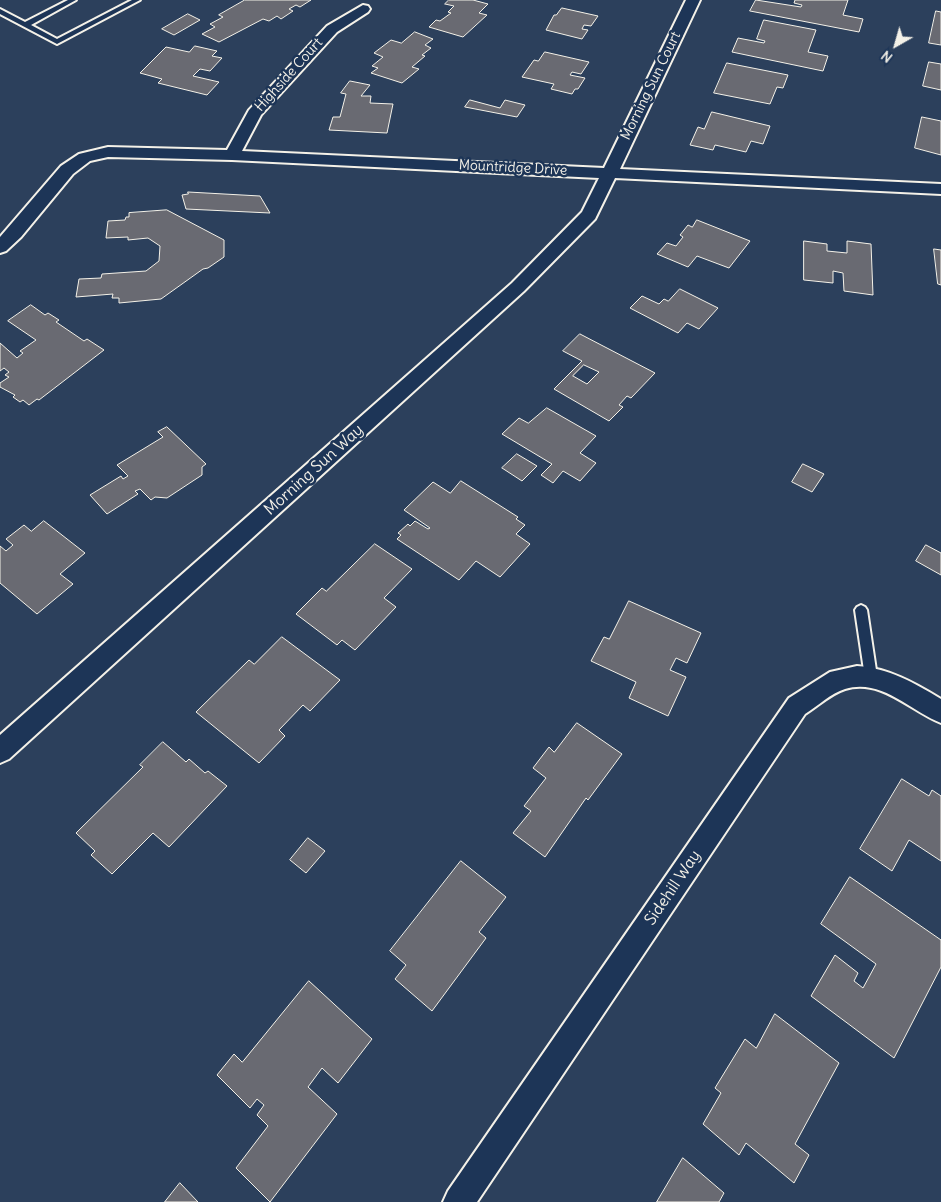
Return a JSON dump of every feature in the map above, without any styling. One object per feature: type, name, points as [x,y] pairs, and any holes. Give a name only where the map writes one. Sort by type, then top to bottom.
[{"type":"street","name":"Morning Sun Court","points":[[608,173],[693,0]]},
{"type":"street","name":"Highside Court","points":[[232,155],[254,113],[332,28],[363,9]]},
{"type":"street","name":"Mountridge Drive","points":[[0,247],[15,233],[67,170],[85,157],[108,152],[232,155],[941,189]]},
{"type":"street","name":"Morning Sun Way","points":[[0,752],[518,287],[589,215],[608,173]]},
{"type":"street","name":"Sidehill Way","points":[[460,1202],[797,706],[842,678],[871,677],[906,690],[941,712]]},
{"type":"lane","points":[[25,25],[73,0]]},
{"type":"lane","points":[[0,11],[57,42],[137,0]]},
{"type":"lane","points":[[861,610],[871,677]]},
{"type":"building","points":[[245,0],[311,0],[300,7],[296,5],[289,9],[293,11],[281,19],[277,16],[269,21],[263,19],[219,42],[202,34],[215,27],[210,24],[223,17],[219,15]]},
{"type":"building","points":[[449,0],[473,0],[488,4],[479,13],[487,15],[463,37],[429,27],[436,20],[440,21],[451,13],[448,12],[454,6],[445,4]]},
{"type":"building","points":[[756,0],[801,7],[802,5],[794,3],[795,0],[848,0],[843,15],[863,19],[859,32],[750,11]]},
{"type":"building","points":[[562,8],[598,16],[591,26],[584,25],[582,29],[588,30],[582,39],[546,30],[554,15]]},
{"type":"building","points":[[936,11],[941,12],[941,45],[929,43]]},
{"type":"building","points":[[188,14],[200,20],[174,35],[162,29]]},
{"type":"building","points":[[764,20],[816,30],[808,52],[828,56],[823,71],[732,52],[738,38],[764,43],[765,41],[757,39]]},
{"type":"building","points":[[415,32],[433,39],[425,45],[431,48],[422,55],[425,56],[412,67],[419,69],[402,83],[371,73],[378,68],[372,66],[383,57],[374,53],[391,40],[401,43]]},
{"type":"building","points":[[195,46],[217,51],[212,56],[222,58],[210,71],[200,69],[193,76],[219,82],[207,95],[158,83],[162,79],[140,73],[166,47],[189,52]]},
{"type":"building","points":[[545,52],[589,62],[581,74],[572,72],[570,75],[585,78],[578,89],[575,89],[572,94],[551,89],[554,84],[522,77],[534,60],[538,61]]},
{"type":"building","points":[[929,62],[941,64],[941,90],[923,86]]},
{"type":"building","points":[[727,63],[788,75],[783,88],[777,87],[770,104],[714,93]]},
{"type":"building","points":[[350,81],[370,85],[361,96],[371,96],[370,103],[393,104],[387,133],[329,130],[333,117],[340,117],[346,94],[341,93]]},
{"type":"building","points":[[470,100],[500,108],[505,100],[525,105],[517,117],[465,107]]},
{"type":"building","points":[[712,112],[770,126],[763,144],[751,141],[746,152],[715,145],[713,150],[690,145],[698,127],[704,129]]},
{"type":"building","points":[[922,117],[941,121],[941,155],[915,148]]},
{"type":"building","points":[[188,192],[260,196],[270,213],[186,209],[182,195],[188,194]]},
{"type":"building","points":[[167,210],[224,240],[224,257],[208,268],[203,269],[161,299],[119,303],[119,298],[112,298],[113,294],[76,297],[79,279],[101,278],[102,274],[146,271],[159,261],[160,246],[148,238],[128,240],[128,237],[106,238],[108,221],[125,220],[126,217],[129,217],[129,213]]},
{"type":"building","points":[[697,220],[750,241],[729,268],[697,256],[688,267],[657,254],[667,243],[676,246],[683,237],[680,235],[688,225],[692,227]]},
{"type":"building","points":[[804,241],[827,244],[827,251],[847,253],[847,241],[871,244],[873,295],[844,291],[843,273],[833,271],[833,283],[804,280]]},
{"type":"building","points":[[934,249],[941,250],[941,285],[938,284]]},
{"type":"building","points":[[680,289],[718,308],[699,329],[687,323],[678,333],[630,308],[642,296],[659,304],[664,299],[668,301]]},
{"type":"building","points":[[31,305],[45,315],[48,313],[59,320],[56,322],[84,341],[87,339],[104,350],[39,400],[37,399],[29,405],[23,400],[20,402],[13,397],[15,395],[0,387],[0,383],[9,377],[5,375],[9,372],[4,368],[0,371],[0,343],[17,358],[23,353],[20,351],[36,340],[8,321]]},
{"type":"building","points":[[580,334],[655,373],[631,398],[627,396],[619,405],[623,407],[609,421],[554,389],[582,361],[563,351]],"holes":[[[584,365],[599,372],[587,384],[573,376]]]},
{"type":"building","points":[[547,408],[596,436],[580,453],[596,463],[580,481],[563,471],[553,483],[541,475],[552,464],[502,434],[519,418],[528,423]]},
{"type":"building","points":[[167,427],[206,464],[202,467],[202,475],[167,498],[155,497],[151,500],[140,489],[135,491],[138,494],[107,514],[90,495],[121,476],[123,479],[128,476],[117,465],[163,437],[158,432]]},
{"type":"building","points":[[517,454],[537,466],[522,481],[502,468]]},
{"type":"building","points":[[803,464],[824,474],[812,492],[792,482]]},
{"type":"building","points":[[461,481],[518,517],[516,519],[525,525],[516,534],[530,544],[500,577],[476,561],[459,580],[397,539],[401,535],[398,533],[408,524],[410,526],[415,521],[428,529],[430,528],[404,510],[433,482],[450,493]]},
{"type":"building","points":[[44,521],[85,553],[60,574],[73,584],[37,614],[0,583],[0,546],[6,551],[13,545],[6,539],[24,525],[31,531]]},
{"type":"building","points":[[375,544],[412,569],[384,598],[396,607],[355,650],[342,640],[337,645],[296,614],[322,588],[326,591]]},
{"type":"building","points":[[926,545],[941,553],[941,575],[916,561]]},
{"type":"building","points":[[629,601],[701,633],[687,663],[676,658],[670,670],[686,677],[668,716],[629,698],[636,682],[591,661],[604,637],[609,639]]},
{"type":"building","points":[[282,637],[340,680],[310,711],[303,705],[279,730],[285,736],[259,763],[196,712],[249,660],[254,664]]},
{"type":"building","points":[[577,723],[622,754],[588,800],[586,798],[545,857],[513,833],[531,811],[524,806],[546,778],[533,768],[549,747],[554,752]]},
{"type":"building","points":[[163,742],[186,762],[189,759],[205,773],[208,771],[227,786],[169,847],[153,833],[112,874],[91,855],[95,851],[76,833],[143,767],[140,765]]},
{"type":"building","points":[[902,779],[929,796],[932,790],[941,796],[941,861],[909,840],[892,871],[860,849]]},
{"type":"building","points":[[308,838],[325,851],[306,873],[290,860]]},
{"type":"building","points":[[461,861],[506,897],[479,932],[486,938],[432,1011],[395,979],[406,965],[390,951]]},
{"type":"building","points":[[850,877],[941,940],[941,967],[894,1058],[811,996],[835,955],[858,973],[854,981],[863,988],[876,964],[821,924]]},
{"type":"building","points":[[309,981],[372,1039],[338,1083],[322,1068],[308,1087],[337,1114],[270,1202],[236,1168],[268,1126],[257,1115],[264,1105],[257,1099],[250,1108],[217,1075],[234,1054],[242,1062]]},
{"type":"building","points":[[775,1014],[839,1063],[795,1144],[809,1155],[794,1183],[746,1143],[739,1155],[703,1124],[721,1093],[715,1088],[745,1039],[756,1048]]},
{"type":"building","points":[[683,1158],[724,1193],[719,1202],[657,1202]]},
{"type":"building","points":[[180,1183],[198,1202],[165,1202]]}]
